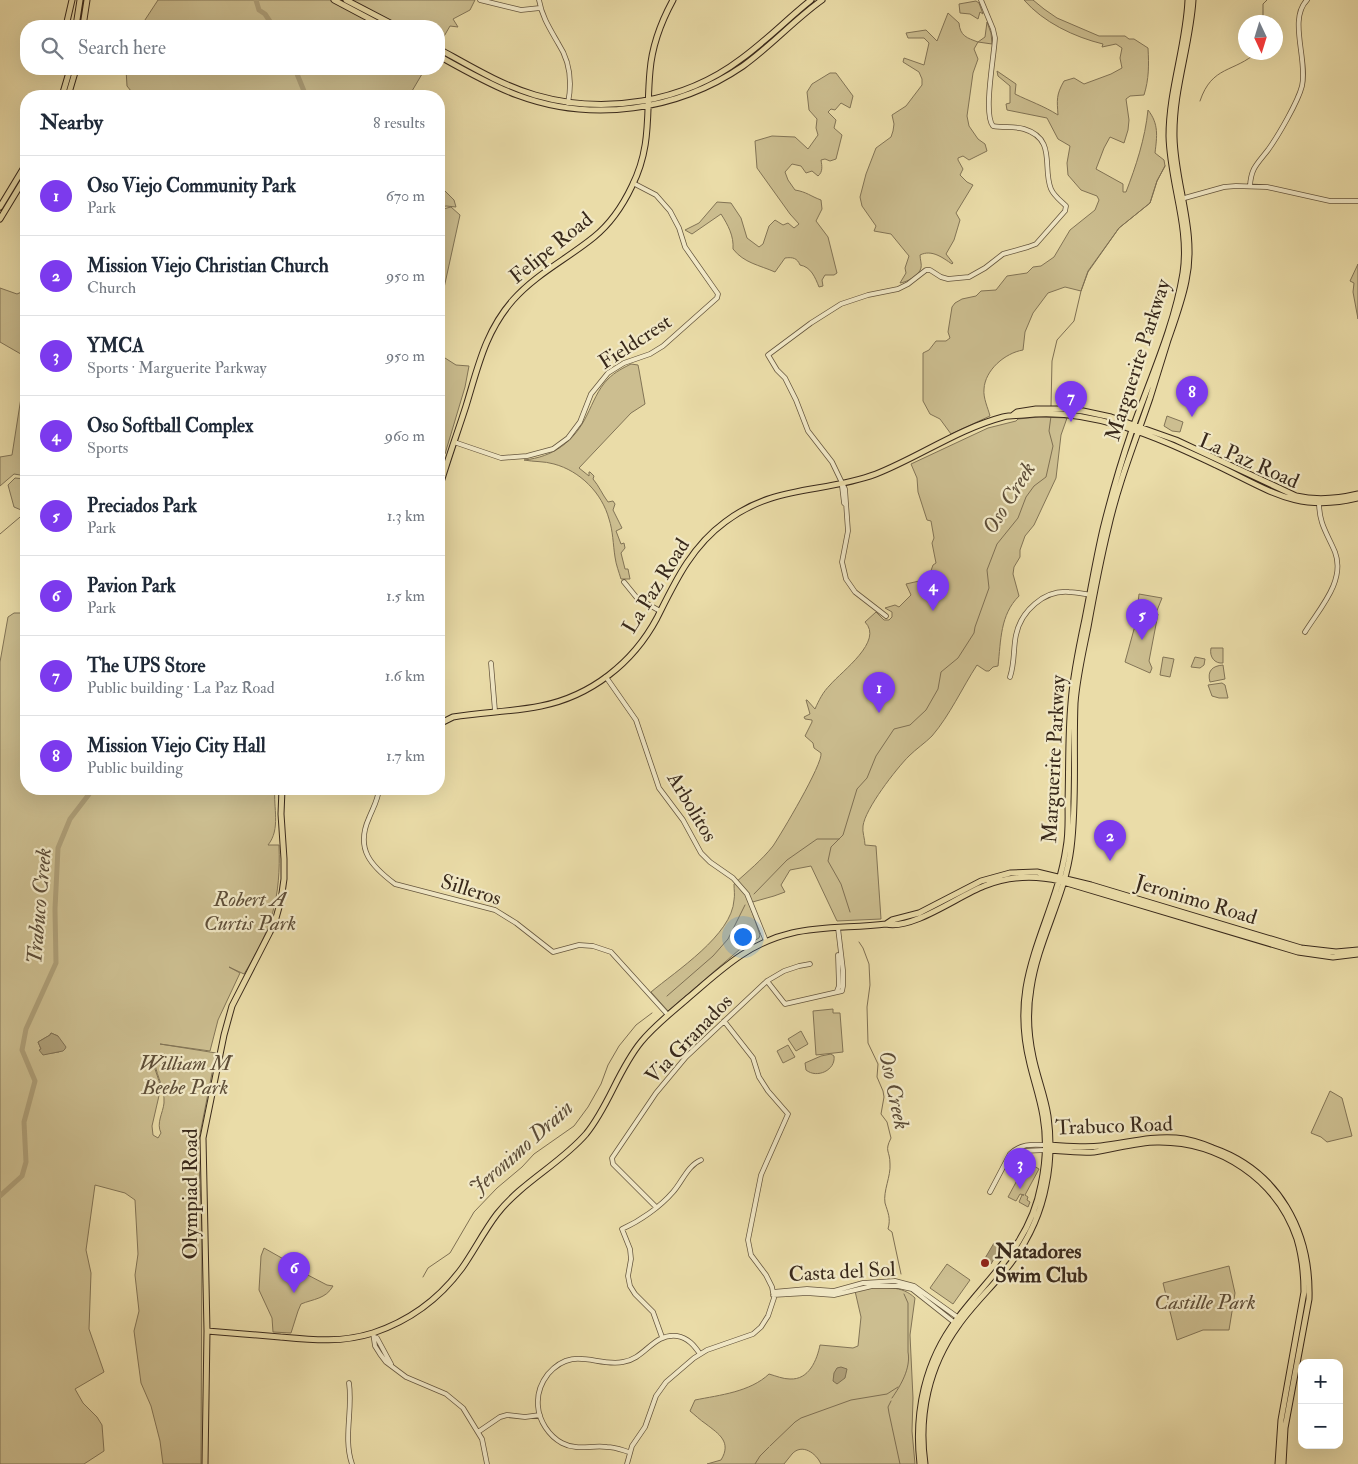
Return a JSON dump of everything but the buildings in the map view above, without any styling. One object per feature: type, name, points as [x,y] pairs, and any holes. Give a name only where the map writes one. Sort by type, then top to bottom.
[{"type":"main road","points":[[67,20],[72,0]]},
{"type":"main road","points":[[77,20],[80,0]]},
{"type":"main road","points":[[84,20],[87,0]]},
{"type":"main road","points":[[334,0],[372,20]]},
{"type":"main road","points":[[346,0],[384,20]]},
{"type":"main road","name":"Felipe Road","points":[[445,470],[484,347],[499,318],[530,284],[595,236],[625,200],[645,150],[650,70],[655,43],[673,0]]},
{"type":"main road","points":[[445,52],[512,87],[567,105],[607,105],[648,100],[687,88],[728,68],[761,44],[811,0]]},
{"type":"main road","points":[[445,59],[512,94],[539,102],[609,110],[648,106],[686,96],[726,76],[751,59],[793,22],[822,0]]},
{"type":"main road","name":"Marguerite Parkway","points":[[1181,199],[1169,150],[1169,119],[1186,25],[1188,0]]},
{"type":"main road","name":"Marguerite Parkway","points":[[920,1464],[918,1424],[924,1387],[937,1352],[958,1321],[1021,1239],[1039,1196],[1044,1170],[1048,1148],[1048,1115],[1029,1048],[1032,980],[1062,880],[1068,838],[1071,699],[1110,500],[1136,429],[1164,340],[1180,287],[1184,264],[1185,247],[1174,147],[1174,119],[1192,20],[1192,0]]},
{"type":"main road","points":[[64,90],[68,75]]},
{"type":"main road","points":[[70,90],[74,75]]},
{"type":"main road","points":[[0,207],[20,174]]},
{"type":"main road","points":[[0,219],[20,186]]},
{"type":"main road","name":"La Paz Road","points":[[445,721],[454,717],[533,707],[556,702],[584,691],[606,677],[623,664],[639,645],[660,611],[678,575],[692,555],[713,532],[746,508],[774,496],[842,483],[876,474],[978,426],[1013,415],[1061,411],[1136,429],[1286,498],[1302,502],[1338,503],[1358,498]]},
{"type":"main road","name":"La Paz Road","points":[[1319,502],[1358,494]]},
{"type":"main road","name":"Olympiad Road","points":[[205,1464],[207,1331],[203,1138],[224,1035],[232,1006],[270,932],[281,900],[284,866],[282,795]]},
{"type":"main road","name":"Jeronimo Road","points":[[207,1331],[322,1341],[346,1340],[374,1335],[419,1311],[450,1284],[496,1215],[526,1185],[563,1157],[585,1134],[594,1123],[627,1062],[641,1041],[668,1015],[735,958],[766,941],[805,930],[886,924],[894,926],[913,920],[982,886],[997,881],[1031,877],[1062,880],[1301,948],[1336,952],[1358,950]]},
{"type":"main road","name":"Jeronimo Road","points":[[1062,880],[1298,952],[1333,957],[1358,954]]},
{"type":"main road","name":"Trabuco Road","points":[[1048,1148],[1081,1152],[1152,1138],[1194,1141],[1239,1158],[1265,1179],[1287,1207],[1298,1229],[1304,1247],[1309,1299],[1285,1428],[1284,1464]]},
{"type":"main road","name":"Trabuco Road","points":[[1101,1148],[1156,1142],[1180,1143],[1199,1147],[1231,1160],[1249,1172],[1273,1196],[1285,1215],[1294,1233],[1301,1255],[1304,1292],[1281,1420],[1278,1464]]},
{"type":"main road","name":"Marguerite Parkway","points":[[925,1464],[923,1422],[927,1394],[940,1356],[958,1321]]},
{"type":"street","points":[[480,0],[521,10],[540,8]]},
{"type":"street","points":[[539,0],[540,8],[548,26],[568,64],[570,82],[567,105]]},
{"type":"street","points":[[886,616],[855,592],[845,577],[842,562],[848,531],[842,483],[832,462],[808,431],[785,378],[777,370],[768,355],[811,323],[842,304],[868,294],[898,289],[919,278],[926,270],[930,270],[948,280],[969,277],[985,268],[1003,254],[1036,244],[1065,211],[1066,206],[1051,188],[1048,176],[1047,152],[1040,140],[1026,130],[1007,126],[993,126],[991,124],[989,110],[994,38],[993,28],[981,0]]},
{"type":"street","points":[[1250,186],[1253,169],[1293,107],[1302,85],[1304,63],[1298,25],[1301,10],[1307,0]]},
{"type":"street","name":"Fieldcrest","points":[[454,442],[501,458],[535,455],[561,444],[580,422],[591,394],[608,373],[624,363],[650,354],[663,346],[717,298],[718,294],[685,247],[679,228],[670,211],[656,195],[633,183]]},
{"type":"street","points":[[1181,199],[1224,187],[1250,186],[1277,189],[1330,201],[1358,201]]},
{"type":"street","points":[[1305,632],[1334,585],[1337,575],[1338,562],[1320,522],[1319,502]]},
{"type":"street","points":[[624,582],[637,598],[660,611]]},
{"type":"street","points":[[1010,677],[1014,665],[1018,628],[1021,619],[1034,604],[1050,594],[1060,592],[1068,591],[1092,595]]},
{"type":"street","points":[[491,663],[495,711]]},
{"type":"street","name":"Arbolitos","points":[[606,677],[636,720],[659,788],[683,820],[701,852],[710,862],[733,878],[747,894],[766,941]]},
{"type":"street","name":"Silleros","points":[[378,795],[377,801],[364,829],[367,856],[382,874],[395,884],[495,910],[516,923],[553,952],[579,945],[593,946],[610,952],[668,1015]]},
{"type":"street","points":[[767,981],[785,1004],[837,991],[841,976],[838,928]]},
{"type":"street","name":"Via Granados","points":[[656,1207],[612,1161],[662,1086],[686,1057],[767,981],[784,971],[810,964]]},
{"type":"street","points":[[627,1464],[630,1452],[645,1427],[659,1391],[672,1377],[700,1354],[715,1346],[747,1336],[757,1330],[768,1316],[773,1293],[770,1280],[751,1255],[748,1240],[762,1175],[788,1114],[768,1091],[759,1076],[753,1058],[724,1021]]},
{"type":"street","points":[[990,1192],[1010,1154],[1020,1147],[1032,1144],[1048,1148]]},
{"type":"street","points":[[662,1337],[653,1312],[635,1294],[630,1286],[628,1276],[631,1258],[630,1250],[622,1228],[656,1207],[669,1196],[690,1169],[701,1160]]},
{"type":"street","name":"Casta del Sol","points":[[773,1293],[795,1291],[834,1295],[851,1289],[872,1286],[898,1286],[912,1289],[958,1321]]},
{"type":"street","points":[[374,1335],[378,1338],[380,1350],[390,1364],[406,1377],[437,1388],[463,1408],[478,1432],[484,1447],[487,1464]]},
{"type":"street","points":[[630,1452],[610,1447],[582,1448],[566,1444],[553,1436],[543,1423],[538,1402],[541,1386],[546,1376],[559,1365],[575,1359],[584,1358],[627,1362],[662,1337],[673,1336],[688,1340],[700,1354]]},
{"type":"street","points":[[349,1383],[351,1401],[348,1440],[352,1464]]},
{"type":"street","points":[[478,1432],[500,1417],[507,1415],[540,1415]]},
{"type":"green space","points":[[158,0],[475,0],[470,10],[453,19],[458,27],[450,26],[445,35],[445,20],[145,20]]},
{"type":"green space","points":[[1024,0],[1033,0],[1057,18],[1099,36],[1125,36],[1129,39],[1134,39],[1148,48],[1148,72],[1144,95],[1130,96],[1126,99],[1129,120],[1124,143],[1110,137],[1096,169],[1123,184],[1123,192],[1126,192],[1140,152],[1148,110],[1156,125],[1155,153],[1164,160],[1165,166],[1157,181],[1150,203],[1119,228],[1088,271],[1081,291],[1065,287],[1048,293],[1033,313],[1025,332],[1023,350],[1009,355],[992,369],[985,382],[984,389],[990,416],[951,434],[940,419],[930,414],[923,401],[923,353],[929,350],[936,341],[946,341],[950,338],[948,332],[952,307],[962,299],[976,296],[981,291],[996,290],[1007,276],[1027,273],[1033,267],[1041,266],[1054,257],[1070,230],[1095,210],[1099,200],[1097,196],[1081,190],[1068,175],[1067,163],[1070,146],[1058,139],[1047,118],[1007,110],[1006,104],[1010,103],[1010,86],[998,76],[997,71],[1016,84],[1015,94],[1058,115],[1058,98],[1064,81],[1074,78],[1084,84],[1122,68],[1120,58],[1122,48],[1116,44],[1102,47],[1103,44],[1070,33],[1040,15]]},
{"type":"green space","points":[[976,1],[979,3],[983,14],[980,12],[978,19],[970,14],[960,13],[959,4]]},
{"type":"green space","points":[[948,13],[959,23],[961,31],[965,36],[978,42],[974,49],[978,59],[973,73],[967,116],[969,126],[978,139],[985,144],[987,151],[969,160],[963,156],[958,158],[963,169],[960,175],[973,185],[956,213],[960,220],[954,240],[946,254],[953,263],[933,254],[924,253],[920,255],[921,268],[918,274],[900,283],[906,273],[905,268],[909,256],[891,234],[874,231],[876,226],[862,206],[860,197],[876,148],[891,137],[894,124],[892,115],[906,106],[922,85],[919,72],[903,62],[904,58],[924,65],[929,43],[924,38],[908,38],[906,33],[926,30],[937,41]]},
{"type":"green space","points":[[987,22],[992,44],[978,42],[985,37]]},
{"type":"green space","points":[[830,73],[836,73],[853,96],[850,108],[841,103],[835,110],[831,109],[828,112],[836,120],[834,128],[842,135],[836,159],[830,161],[821,160],[822,167],[818,176],[812,171],[806,173],[801,166],[792,164],[785,172],[795,190],[821,200],[822,209],[816,221],[828,237],[837,273],[825,275],[822,280],[823,286],[819,287],[810,270],[800,265],[794,258],[785,258],[775,272],[742,258],[733,249],[730,231],[721,214],[692,234],[685,230],[699,223],[717,202],[731,203],[741,218],[747,238],[759,247],[763,244],[769,226],[775,220],[783,225],[788,223],[794,228],[799,224],[757,168],[755,141],[772,136],[795,137],[808,149],[818,135],[816,128],[817,119],[809,110],[807,92],[812,84]]},
{"type":"green space","points":[[126,75],[421,75],[413,90],[130,90],[127,86]]},
{"type":"green space","points":[[445,191],[454,200],[456,207],[446,206]]},
{"type":"green space","points":[[451,207],[460,215],[445,283],[445,208]]},
{"type":"green space","points":[[1358,264],[1358,319],[1353,292],[1354,283],[1350,281]]},
{"type":"green space","points":[[0,288],[17,294],[20,293],[20,354],[0,342]]},
{"type":"green space","points":[[445,358],[456,365],[469,366],[465,387],[445,454]]},
{"type":"green space","points":[[631,364],[638,365],[645,404],[631,413],[579,468],[589,476],[590,472],[594,476],[593,479],[608,502],[613,501],[615,504],[613,510],[622,528],[616,531],[621,544],[624,543],[625,548],[621,553],[630,579],[621,579],[615,560],[612,533],[606,509],[589,484],[564,467],[550,463],[524,460],[544,456],[562,447],[582,425],[604,383],[616,372]]},
{"type":"green space","points":[[20,404],[20,475],[14,474],[0,486],[0,457],[12,455]]},
{"type":"green space","points":[[1167,416],[1183,422],[1180,432],[1172,431],[1164,426]]},
{"type":"green space","points":[[1039,417],[1067,418],[1061,435],[1056,478],[1034,525],[1025,536],[1020,550],[1020,557],[1014,567],[1013,574],[1019,596],[1008,611],[1002,628],[998,666],[986,671],[977,665],[938,728],[897,770],[875,800],[865,819],[863,828],[865,845],[876,846],[881,919],[837,921],[811,866],[790,870],[781,885],[785,892],[749,903],[760,935],[759,938],[739,950],[668,1011],[651,992],[688,963],[724,926],[731,913],[734,884],[773,846],[801,799],[820,760],[821,753],[814,748],[813,743],[805,736],[812,722],[812,720],[805,719],[804,717],[810,714],[806,700],[815,709],[825,690],[865,647],[869,638],[869,630],[865,622],[876,612],[884,620],[889,620],[892,617],[892,612],[885,608],[895,605],[899,607],[911,595],[906,584],[928,579],[933,565],[936,563],[932,543],[934,538],[931,521],[927,520],[918,492],[917,478],[911,464],[988,428],[1018,419]]},
{"type":"green space","points":[[15,478],[20,478],[20,510],[14,507],[8,485]]},
{"type":"green space","points":[[1139,594],[1162,598],[1156,613],[1158,614],[1149,661],[1152,668],[1150,673],[1125,662],[1136,622]]},
{"type":"green space","points":[[14,613],[20,613],[20,795],[275,795],[276,818],[272,839],[268,845],[279,845],[278,881],[273,912],[262,942],[244,974],[229,967],[240,973],[218,1020],[210,1051],[160,1044],[216,1053],[198,1144],[202,1226],[201,1464],[163,1464],[160,1441],[151,1406],[141,1383],[134,1331],[139,1311],[135,1275],[138,1254],[135,1200],[125,1193],[95,1185],[86,1250],[91,1273],[89,1329],[104,1372],[75,1389],[83,1403],[102,1425],[104,1451],[84,1464],[0,1464],[0,662],[8,617]],"holes":[[[51,1033],[58,1036],[59,1052],[45,1054],[38,1042]],[[156,1054],[155,1063],[164,1098],[159,1122],[161,1133],[158,1138],[153,1135],[152,1126],[161,1087],[153,1063]]]},
{"type":"green space","points":[[1211,648],[1223,648],[1223,663],[1213,659]]},
{"type":"green space","points":[[1163,657],[1174,659],[1170,677],[1160,675]]},
{"type":"green space","points":[[1195,657],[1205,659],[1204,665],[1200,668],[1191,667]]},
{"type":"green space","points":[[1223,665],[1225,679],[1210,682],[1209,675],[1211,670]]},
{"type":"green space","points":[[1222,683],[1225,685],[1228,698],[1212,696],[1208,685]]},
{"type":"green space","points":[[833,1009],[833,1013],[840,1013],[843,1052],[816,1055],[813,1011]]},
{"type":"green space","points":[[801,1031],[808,1044],[796,1051],[788,1039]]},
{"type":"green space","points":[[788,1045],[795,1057],[783,1063],[777,1051]]},
{"type":"green space","points":[[831,1054],[834,1056],[834,1061],[825,1072],[815,1074],[806,1070],[805,1063]]},
{"type":"green space","points":[[1330,1091],[1342,1098],[1352,1136],[1327,1142],[1311,1133]]},
{"type":"green space","points":[[1027,1162],[1039,1169],[1025,1195],[1030,1202],[1028,1207],[1019,1202],[1022,1195],[1024,1195],[1020,1194],[1016,1201],[1008,1197]]},
{"type":"green space","points":[[264,1248],[294,1263],[302,1272],[327,1285],[333,1286],[327,1294],[301,1304],[291,1333],[273,1332],[272,1318],[259,1290],[261,1256]]},
{"type":"green space","points":[[947,1264],[970,1280],[953,1304],[930,1288]]},
{"type":"green space","name":"Castille Park","points":[[1229,1266],[1235,1293],[1229,1330],[1203,1330],[1177,1340],[1163,1283]]},
{"type":"green space","points":[[866,1287],[899,1289],[915,1298],[910,1335],[913,1398],[912,1431],[915,1464],[821,1464],[812,1453],[800,1449],[792,1454],[784,1464],[707,1464],[721,1460],[724,1454],[725,1443],[719,1435],[690,1411],[695,1400],[744,1389],[769,1374],[787,1379],[802,1376],[807,1373],[814,1363],[820,1345],[853,1348],[858,1346],[861,1317],[855,1291]]},
{"type":"shaded area","points":[[51,1033],[58,1036],[66,1047],[63,1051],[43,1055],[39,1050],[41,1049],[38,1042]]},
{"type":"shaded area","points":[[994,1243],[1001,1247],[991,1264],[984,1260]]},
{"type":"shaded area","points":[[837,1368],[847,1369],[845,1378],[837,1384],[833,1381],[834,1373]]},
{"type":"waterway","name":"Trabuco Creek","points":[[256,0],[259,10],[269,20]]},
{"type":"waterway","name":"Oso Creek","points":[[1263,15],[1263,4],[1267,0]]},
{"type":"waterway","name":"Oso Creek","points":[[1200,101],[1205,89],[1217,75],[1246,60]]},
{"type":"waterway","name":"Trabuco Creek","points":[[297,75],[304,90]]},
{"type":"waterway","name":"Oso Creek","points":[[1051,407],[1052,361],[1057,340],[1074,321],[1081,291],[1088,272],[1119,228],[1150,203],[1157,181],[1165,166]]},
{"type":"waterway","name":"Oso Creek","points":[[850,912],[841,884],[828,861],[831,847],[843,835],[857,789],[867,778],[876,756],[894,729],[910,725],[926,710],[938,689],[941,672],[958,658],[974,633],[989,588],[987,570],[997,544],[1018,518],[1026,497],[1034,486],[1046,477],[1053,446],[1049,431],[1051,416]]},
{"type":"waterway","points":[[0,534],[20,517]]},
{"type":"waterway","name":"Trabuco Creek","points":[[0,1196],[22,1176],[26,1162],[24,1122],[35,1081],[22,1050],[26,1029],[56,963],[55,909],[58,848],[70,819],[88,795]]},
{"type":"waterway","name":"Jeronimo Drain","points":[[754,894],[787,860],[817,839],[839,839]]},
{"type":"waterway","name":"Jeronimo Drain","points":[[667,996],[713,956],[728,939],[745,905]]},
{"type":"waterway","name":"Oso Creek","points":[[859,942],[869,964],[868,1043],[878,1064],[877,1077],[884,1097],[881,1114],[887,1122],[891,1138],[888,1149],[890,1169],[885,1198],[889,1219],[888,1229],[892,1232],[901,1274]]},
{"type":"waterway","name":"Jeronimo Drain","points":[[423,1277],[428,1268],[450,1253],[474,1212],[497,1188],[534,1154],[574,1126],[588,1107],[601,1084],[608,1065],[619,1046],[636,1025],[652,1013]]},
{"type":"waterway","name":"Oso Creek","points":[[892,1398],[902,1382],[909,1358],[908,1303],[904,1294]]},
{"type":"waterway","points":[[770,1446],[801,1418],[851,1400],[887,1394],[898,1387]]},
{"type":"waterway","name":"Oso Creek","points":[[891,1401],[888,1407],[900,1464]]},
{"type":"waterway","points":[[755,1464],[769,1447]]},
{"type":"place","name":"Mission Viejo City Hall","points":[[1192,417]]},
{"type":"place","name":"The UPS Store","points":[[1071,422]]},
{"type":"place","name":"Oso Softball Complex","points":[[933,611]]},
{"type":"place","name":"Preciados Park","points":[[1142,640]]},
{"type":"place","name":"Oso Viejo Community Park","points":[[879,713]]},
{"type":"place","name":"Mission Viejo Christian Church","points":[[1110,861]]},
{"type":"place","name":"YMCA","points":[[1020,1189]]},
{"type":"place","name":"Natadores Swim Club","points":[[985,1263]]},
{"type":"place","name":"Pavion Park","points":[[294,1293]]},
{"type":"park label","name":"Robert A Curtis Park","points":[[250,911]]},
{"type":"park label","name":"William M Beebe Park","points":[[185,1075]]}]
